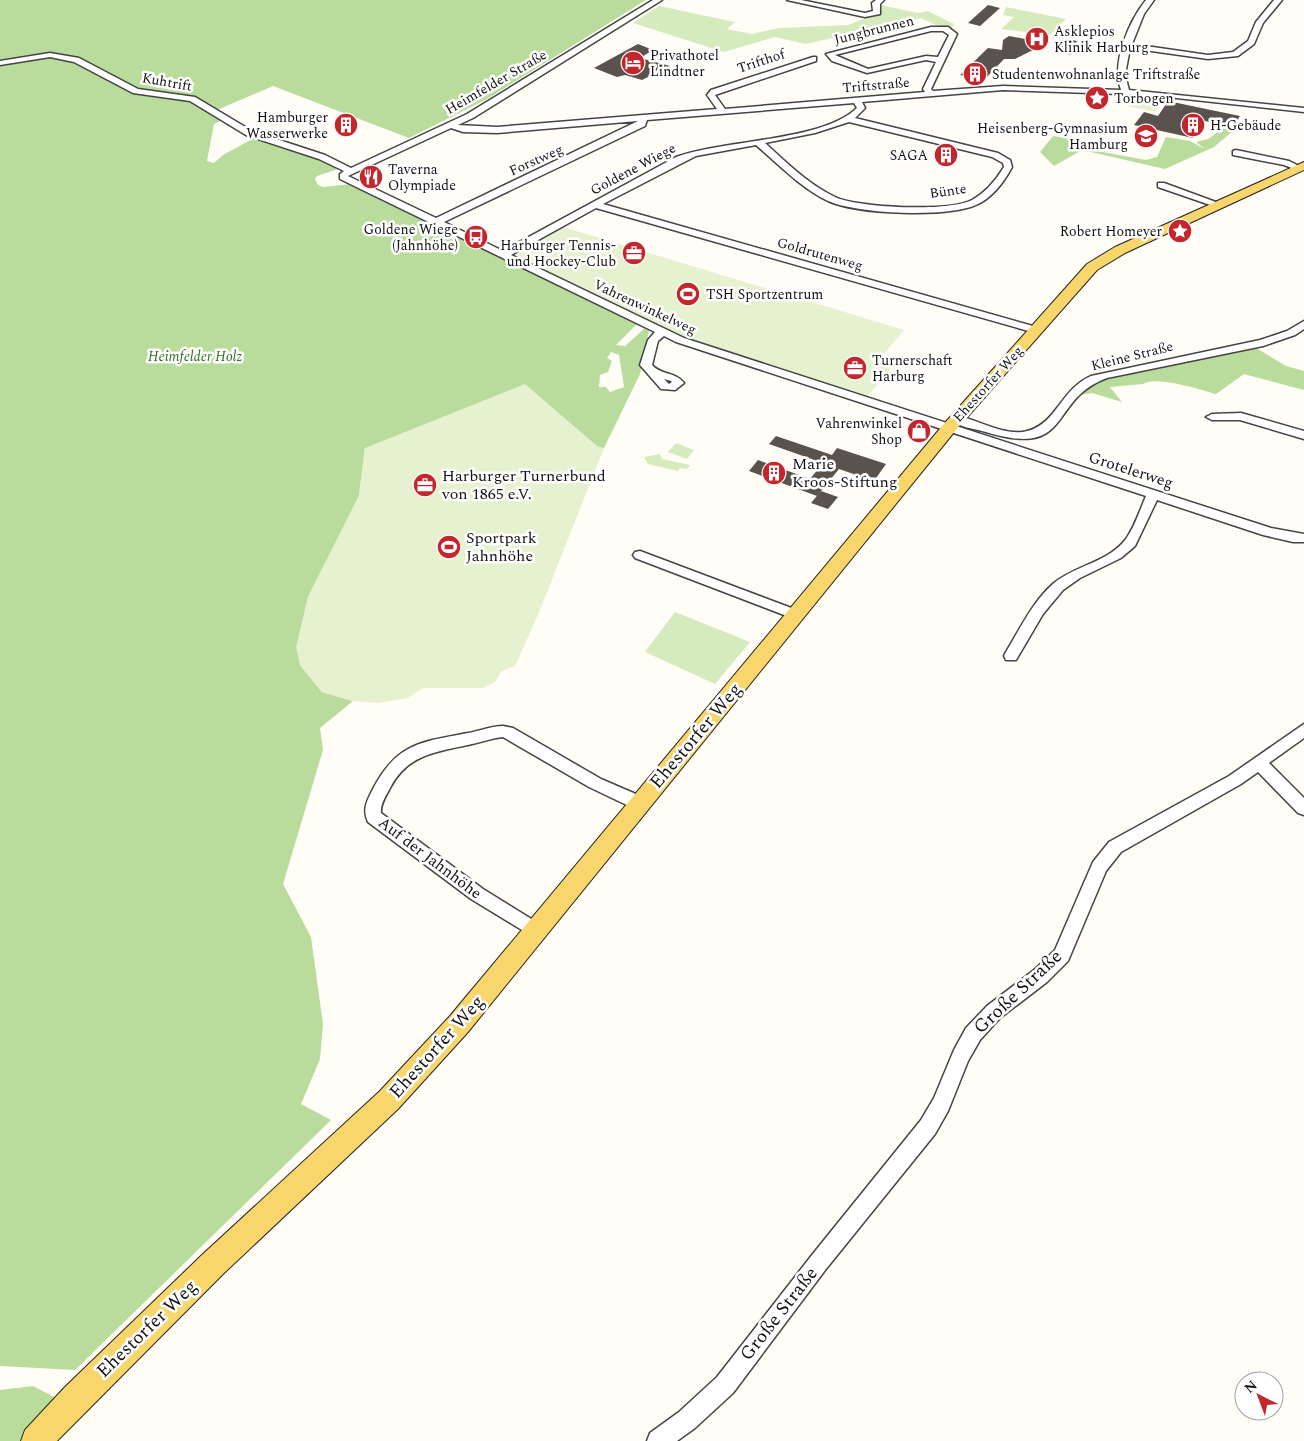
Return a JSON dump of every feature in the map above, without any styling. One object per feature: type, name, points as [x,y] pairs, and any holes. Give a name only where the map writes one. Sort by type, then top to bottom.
[{"type":"main road","name":"Ehestorfer Weg","points":[[36,1441],[76,1398],[193,1284],[406,1083],[478,1003],[639,803],[797,615],[953,424],[1087,272],[1102,259],[1301,167]]},
{"type":"street","name":"Heimfelder Straße","points":[[347,174],[450,125],[540,73],[658,0]]},
{"type":"street","points":[[791,0],[804,1],[865,15],[877,12],[876,3],[880,0]]},
{"type":"street","points":[[1126,92],[1121,73],[1138,16],[1150,0]]},
{"type":"street","points":[[1129,46],[1208,57],[1235,54],[1251,42],[1260,22],[1278,0]]},
{"type":"street","name":"Jungbrunnen","points":[[940,28],[953,34],[941,60],[926,58],[870,71],[859,69],[830,55],[836,51],[940,28]]},
{"type":"street","name":"Kuhtrift","points":[[0,63],[50,55],[76,60],[136,90],[192,99],[249,133],[322,157],[347,174]]},
{"type":"street","name":"Trifthof","points":[[723,111],[711,95],[714,92],[813,59]]},
{"type":"street","points":[[931,94],[927,89],[941,60]]},
{"type":"street","name":"Triftstraße","points":[[450,125],[463,129],[497,130],[1018,88],[1126,92],[1304,110]]},
{"type":"street","points":[[848,119],[860,110],[857,100]]},
{"type":"street","name":"Forstweg","points":[[436,222],[642,124],[643,118]]},
{"type":"street","name":"Bünte","points":[[758,142],[825,196],[845,204],[872,209],[968,205],[983,197],[1008,167],[1007,162],[995,155],[848,119]]},
{"type":"street","name":"Goldene Wiege","points":[[502,255],[688,156],[804,133],[848,119]]},
{"type":"street","name":"Ehestorfer Weg","points":[[1236,153],[1301,167]]},
{"type":"street","name":"Vahrenwinkelweg","points":[[347,174],[502,255],[680,340],[953,424]]},
{"type":"street","points":[[1161,185],[1219,205]]},
{"type":"street","name":"Goldrutenweg","points":[[596,205],[1036,330]]},
{"type":"street","name":"Kleine Straße","points":[[953,424],[1008,435],[1038,434],[1046,429],[1080,387],[1104,375],[1263,343],[1291,333],[1304,324]]},
{"type":"street","points":[[652,372],[645,364],[654,340],[662,332]]},
{"type":"street","points":[[1212,417],[1241,416],[1304,434]]},
{"type":"street","name":"Grotelerweg","points":[[953,424],[1153,495],[1268,532],[1293,538],[1304,538]]},
{"type":"street","points":[[1011,656],[1048,598],[1058,587],[1091,566],[1122,551],[1130,543],[1153,495]]},
{"type":"street","points":[[640,555],[797,615]]},
{"type":"street","name":"Große Straße","points":[[658,1441],[694,1415],[725,1385],[819,1262],[928,1127],[941,1105],[972,1035],[1000,1006],[1052,966],[1062,955],[1099,867],[1109,853],[1123,842],[1260,764],[1304,730]]},
{"type":"street","name":"Auf der Jahnhöhe","points":[[535,930],[477,894],[374,817],[372,808],[391,770],[409,755],[428,746],[467,739],[494,731],[508,732],[595,783],[639,803]]},
{"type":"street","points":[[1260,764],[1304,808]]},
{"type":"green space","name":"Heimfelder Holz","points":[[0,0],[646,0],[487,99],[409,138],[273,86],[210,113],[222,120],[214,124],[207,161],[214,163],[223,155],[254,138],[315,157],[338,169],[317,176],[315,179],[318,185],[323,187],[351,184],[640,324],[649,331],[640,374],[604,448],[365,448],[359,496],[308,597],[300,665],[322,692],[353,701],[320,728],[323,750],[283,884],[311,937],[323,1024],[320,1059],[301,1104],[331,1120],[75,1370],[0,1366]],"holes":[[[636,325],[645,328],[625,346],[616,345]],[[611,352],[619,355],[624,387],[610,392],[606,387],[599,387],[600,375],[608,372],[612,361],[607,358]]]},
{"type":"green space","points":[[880,5],[918,13],[928,11],[954,24],[951,30],[921,18],[806,44],[775,37],[724,52],[633,23],[659,6],[735,22],[727,29],[752,34],[779,28],[848,25],[876,14],[880,10]]},
{"type":"green space","points":[[1006,7],[1066,19],[1050,35],[1001,29],[1014,17],[1003,15]]},
{"type":"green space","points":[[1119,96],[1160,105],[1155,112],[1113,103]]},
{"type":"green space","points":[[1224,128],[1234,130],[1214,147],[1165,169],[1082,150],[1054,166],[1040,152],[1053,136],[1077,140],[1085,148],[1092,150],[1146,160],[1157,157],[1166,137],[1190,141],[1205,149],[1196,142],[1208,139]]},
{"type":"green space","name":"TSH Sportzentrum","points":[[563,227],[904,330],[883,355],[898,360],[867,397],[684,337],[519,258],[519,251]]},
{"type":"green space","points":[[1251,345],[1286,366],[1304,371],[1304,390],[1244,374],[1216,394],[1179,384],[1158,381],[1110,387],[1122,402],[1092,393],[1073,396],[1092,380]]},
{"type":"green space","name":"Sportpark Jahnhöhe","points":[[525,384],[597,446],[604,448],[540,610],[515,666],[502,671],[495,682],[483,688],[423,688],[408,698],[378,703],[353,701],[322,692],[300,665],[296,647],[308,597],[359,496],[365,448]]},
{"type":"green space","points":[[676,443],[694,450],[687,459],[668,452]]},
{"type":"green space","points":[[660,454],[662,459],[690,465],[687,469],[680,468],[678,471],[648,464],[644,457]]},
{"type":"green space","points":[[675,612],[750,642],[715,684],[645,652]]},
{"type":"green space","points":[[33,1386],[54,1397],[20,1441],[0,1441],[0,1390]]},
{"type":"building","points":[[988,5],[1000,8],[980,26],[968,23]]},
{"type":"building","points":[[1009,36],[1047,43],[1015,59],[1004,59],[984,80],[960,75],[988,48],[1002,50],[1003,40]]},
{"type":"building","points":[[1062,40],[1077,41],[1071,55],[1055,52]]},
{"type":"building","name":"Privathotel Lindtner","points":[[638,44],[653,50],[640,58],[670,66],[642,80],[625,75],[617,77],[594,68]]},
{"type":"building","points":[[1168,101],[1240,116],[1233,127],[1205,121],[1193,138],[1134,125],[1144,112],[1158,116]]},
{"type":"building","name":"Marie Kroos-Stiftung","points":[[776,436],[832,455],[837,448],[886,464],[874,481],[839,469],[817,496],[749,471],[758,460],[810,479],[823,463],[769,444]]},
{"type":"building","points":[[821,491],[838,497],[828,509],[811,503]]},
{"type":"place","name":"Asklepios Klinik Harburg","points":[[1037,39]]},
{"type":"place","name":"Privathotel Lindtner","points":[[633,63]]},
{"type":"place","name":"Studentenwohnanlage Triftstraße","points":[[975,74]]},
{"type":"place","name":"Torbogen","points":[[1097,98]]},
{"type":"place","name":"Hamburger Wasserwerke","points":[[346,125]]},
{"type":"place","name":"H-Gebäude","points":[[1193,125]]},
{"type":"place","name":"Heisenberg-Gymnasium Hamburg","points":[[1146,136]]},
{"type":"place","name":"SAGA","points":[[946,155]]},
{"type":"place","name":"Taverna Olympiade","points":[[371,177]]},
{"type":"place","name":"Robert Homeyer","points":[[1180,231]]},
{"type":"place","name":"Goldene Wiege (Jahnhöhe)","points":[[476,237]]},
{"type":"place","name":"Harburger Tennis- und Hockey-Club","points":[[634,253]]},
{"type":"place","name":"TSH Sportzentrum","points":[[688,294]]},
{"type":"place","name":"Turnerschaft Harburg","points":[[855,368]]},
{"type":"place","name":"Vahrenwinkel Shop","points":[[919,431]]},
{"type":"place","name":"Marie Kroos-Stiftung","points":[[774,473]]},
{"type":"place","name":"Harburger Turnerbund von 1865 e.V.","points":[[425,485]]},
{"type":"place","name":"Sportpark Jahnhöhe","points":[[449,547]]}]
